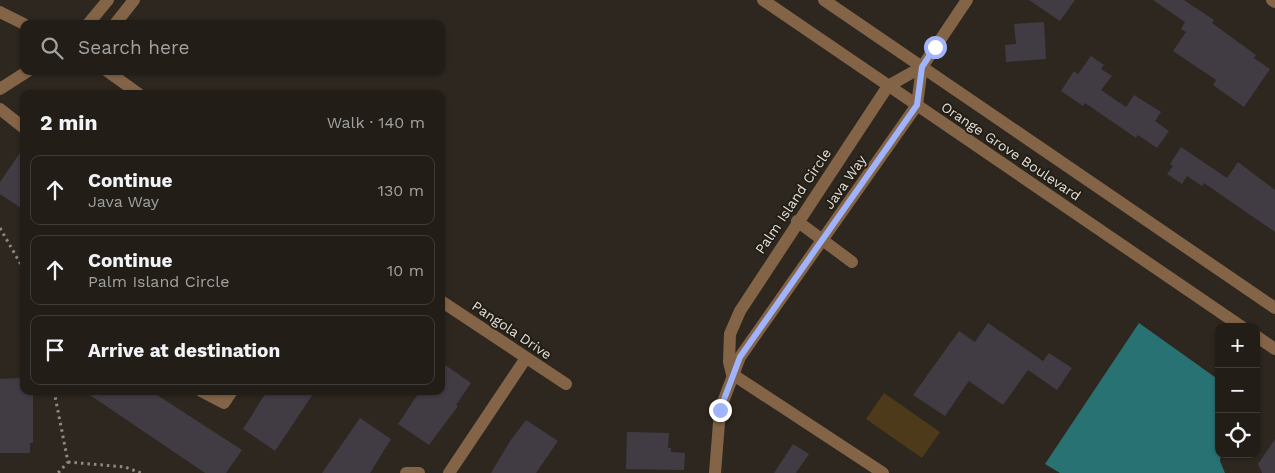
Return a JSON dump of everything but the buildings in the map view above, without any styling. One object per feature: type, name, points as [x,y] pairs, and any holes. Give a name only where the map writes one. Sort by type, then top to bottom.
[{"type":"street","points":[[91,20],[108,0]]},
{"type":"street","points":[[118,20],[134,0]]},
{"type":"street","name":"Orange Grove Boulevard","points":[[763,0],[1236,323]]},
{"type":"street","name":"Orange Grove Boulevard","points":[[824,0],[1275,308]]},
{"type":"street","name":"Java Way","points":[[732,374],[740,357],[917,105],[922,67],[967,0]]},
{"type":"street","points":[[0,12],[20,22]]},
{"type":"street","name":"Palm Island Circle","points":[[715,473],[720,410],[732,374],[729,362],[730,334],[740,311],[797,221],[888,86],[922,67]]},
{"type":"street","points":[[0,89],[22,75]]},
{"type":"street","points":[[112,75],[131,90]]},
{"type":"street","points":[[0,110],[20,125]]},
{"type":"street","points":[[797,221],[852,262]]},
{"type":"street","name":"Pangola Drive","points":[[445,304],[566,384]]},
{"type":"street","points":[[1260,339],[1275,349]]},
{"type":"street","points":[[449,473],[526,358]]},
{"type":"street","points":[[732,374],[883,473]]},
{"type":"street","points":[[209,395],[224,403],[229,395]]},
{"type":"street","points":[[406,473],[419,473]]},
{"type":"path","points":[[0,228],[20,263]]},
{"type":"path","points":[[55,395],[68,462]]},
{"type":"path","points":[[58,473],[68,462]]},
{"type":"path","points":[[68,462],[124,467],[141,473]]},
{"type":"shaded area","points":[[884,393],[940,432],[922,458],[866,419]]},
{"type":"water","points":[[1139,323],[1215,377],[1215,458],[1220,458],[1225,473],[1060,473],[1045,464]]},
{"type":"route","points":[[720,410],[740,357],[917,105],[922,67],[935,47]]}]
